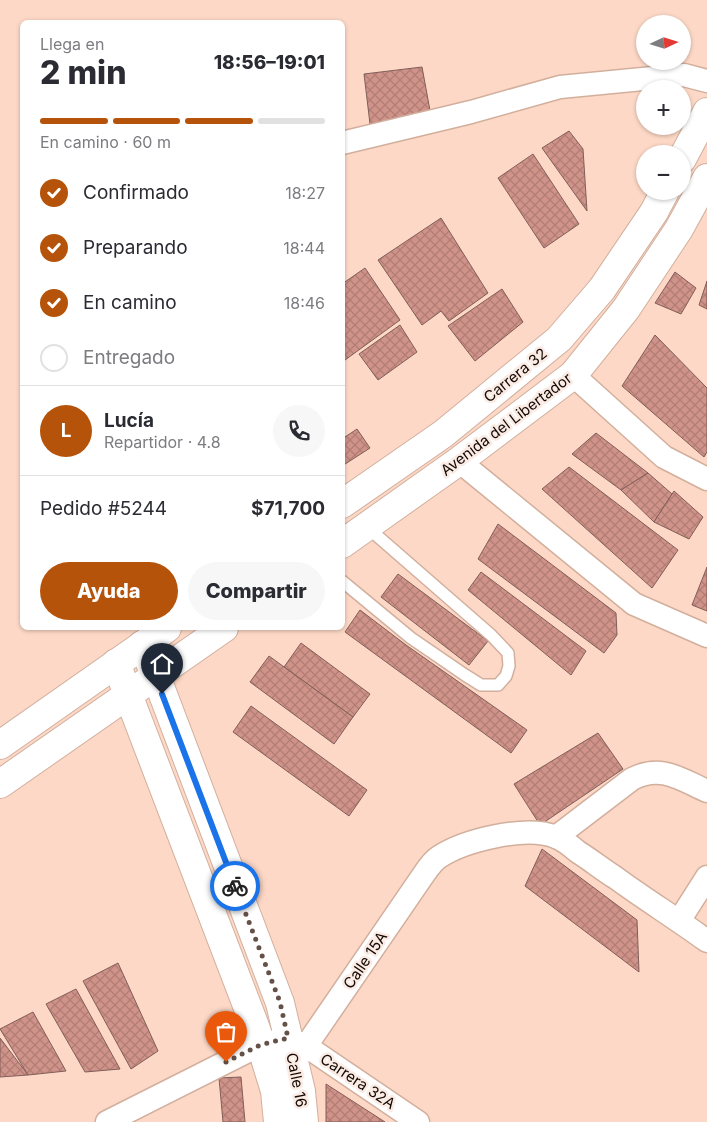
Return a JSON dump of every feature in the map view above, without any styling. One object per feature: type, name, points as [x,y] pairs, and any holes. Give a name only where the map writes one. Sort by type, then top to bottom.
[{"type":"main road","points":[[689,145],[707,112]]},
{"type":"main road","name":"Avenida del Libertador","points":[[345,542],[459,461],[573,375],[626,309],[679,229],[707,178]]},
{"type":"main road","name":"Carrera 32","points":[[345,502],[443,434],[559,339],[602,289],[659,202]]},
{"type":"main road","points":[[0,745],[116,663],[141,641],[163,630]]},
{"type":"main road","points":[[0,784],[221,630]]},
{"type":"main road","name":"Calle 16","points":[[141,641],[297,1042],[304,1122]]},
{"type":"main road","name":"Calle 16","points":[[116,663],[252,1020],[275,1091],[278,1122]]},
{"type":"street","points":[[345,142],[471,112],[560,87],[684,75],[707,81]]},
{"type":"street","points":[[573,375],[664,457],[707,479]]},
{"type":"street","points":[[459,461],[634,604],[707,636]]},
{"type":"street","points":[[707,791],[664,773],[655,772],[638,775],[556,837],[566,842],[707,941]]},
{"type":"street","name":"Calle 15A","points":[[297,1042],[437,858],[483,839],[501,835],[532,832],[556,837]]},
{"type":"street","points":[[679,921],[707,877]]},
{"type":"street","points":[[107,1122],[260,1045],[297,1042]]},
{"type":"street","name":"Carrera 32A","points":[[297,1042],[418,1122]]},
{"type":"lane","points":[[345,583],[411,638],[481,685],[498,685],[506,676],[509,666],[508,653],[491,635],[367,527]]},
{"type":"building","points":[[422,67],[431,116],[370,124],[364,74]]},
{"type":"building","points":[[569,131],[583,149],[587,211],[542,148]]},
{"type":"building","points":[[533,154],[579,224],[544,248],[498,178]]},
{"type":"building","points":[[441,218],[488,293],[449,321],[441,311],[422,325],[378,260]]},
{"type":"building","points":[[365,268],[400,320],[345,360],[345,282]]},
{"type":"building","points":[[675,272],[696,288],[681,314],[655,303]]},
{"type":"building","points":[[707,281],[707,309],[699,305]]},
{"type":"building","points":[[502,289],[523,322],[475,361],[448,326]]},
{"type":"building","points":[[400,325],[417,352],[378,380],[359,354]]},
{"type":"building","points":[[655,335],[707,388],[707,452],[704,457],[622,386]]},
{"type":"building","points":[[357,429],[370,448],[345,464],[345,437]]},
{"type":"building","points":[[596,433],[648,473],[621,490],[572,454]]},
{"type":"building","points":[[569,467],[678,550],[652,588],[542,489]]},
{"type":"building","points":[[648,473],[672,494],[654,522],[621,490]]},
{"type":"building","points":[[674,491],[703,517],[689,539],[654,522]]},
{"type":"building","points":[[498,524],[616,613],[617,635],[604,653],[478,559]]},
{"type":"building","points":[[707,567],[707,611],[692,605]]},
{"type":"building","points":[[481,572],[586,651],[571,675],[468,590]]},
{"type":"building","points":[[398,574],[488,641],[469,665],[381,597]]},
{"type":"building","points":[[360,610],[406,645],[527,730],[511,753],[345,632]]},
{"type":"building","points":[[301,643],[370,694],[353,717],[284,667]]},
{"type":"building","points":[[269,656],[353,717],[334,744],[250,682]]},
{"type":"building","points":[[251,706],[367,790],[349,816],[233,732]]},
{"type":"building","points":[[598,733],[623,769],[540,825],[514,784]]},
{"type":"building","points":[[542,849],[637,920],[639,972],[525,886]]},
{"type":"building","points":[[118,963],[158,1051],[131,1069],[83,981]]},
{"type":"building","points":[[76,989],[120,1069],[85,1072],[46,1004]]},
{"type":"building","points":[[33,1012],[66,1071],[28,1075],[0,1029]]},
{"type":"building","points":[[0,1038],[28,1075],[0,1077]]},
{"type":"building","points":[[241,1077],[245,1122],[223,1122],[219,1078]]},
{"type":"building","points":[[326,1084],[385,1122],[326,1122]]},
{"type":"way so far","points":[[226,1062],[260,1045],[288,1038],[280,1002],[235,886]]},
{"type":"route","points":[[162,694],[235,886]]}]
